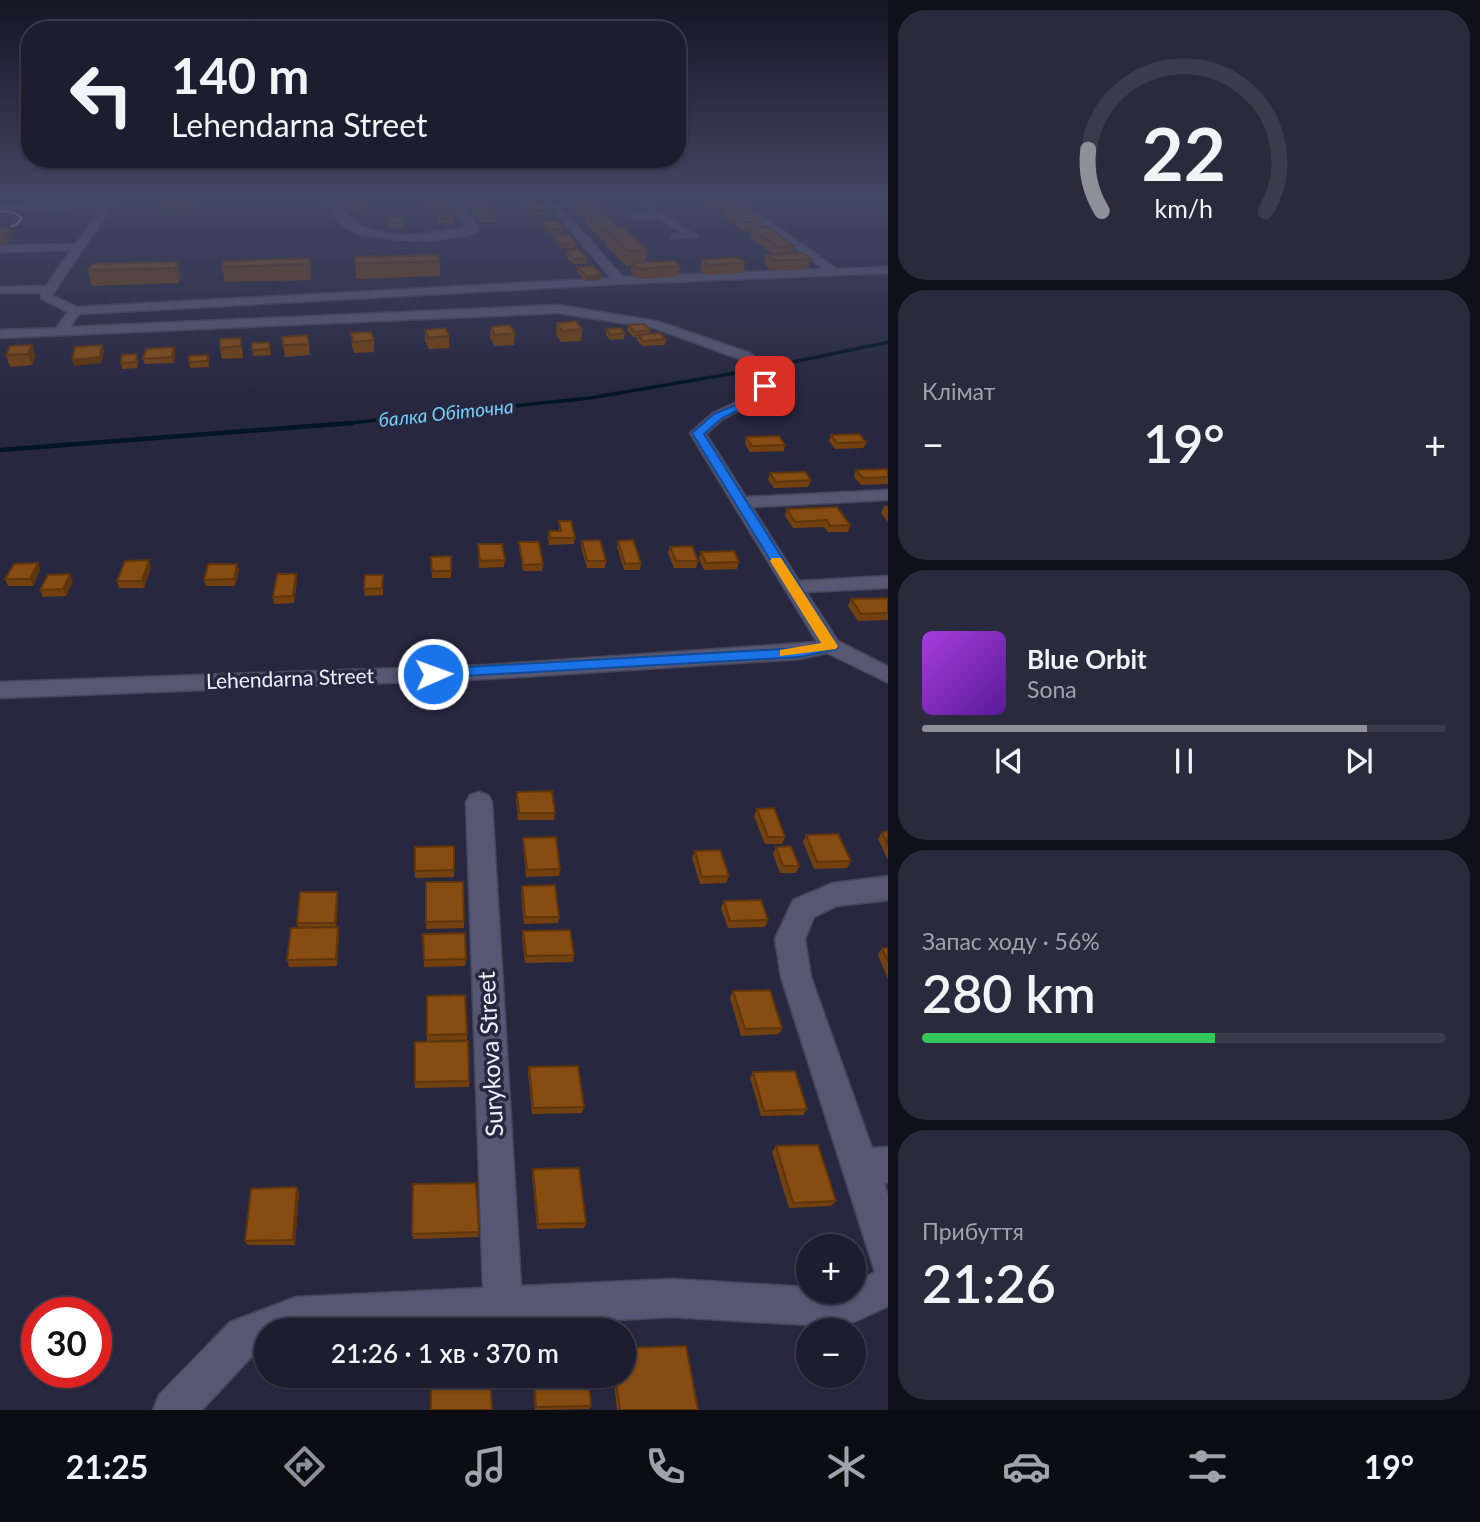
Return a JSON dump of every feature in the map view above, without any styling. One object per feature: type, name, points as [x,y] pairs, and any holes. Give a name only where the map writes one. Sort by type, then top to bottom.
[{"type":"street","points":[[66,265],[45,296],[75,311],[620,281],[888,270]]},
{"type":"street","points":[[606,265],[620,281]]},
{"type":"street","points":[[824,265],[836,273]]},
{"type":"street","points":[[0,290],[49,289]]},
{"type":"street","points":[[0,334],[558,309],[656,325],[745,356],[759,369],[765,386],[764,394],[718,416],[698,433],[830,646],[888,676]]},
{"type":"street","points":[[61,330],[75,311]]},
{"type":"street","points":[[741,502],[888,495]]},
{"type":"street","points":[[791,586],[888,582]]},
{"type":"street","name":"Lehendarna Street","points":[[0,690],[487,672],[800,652],[830,646]]},
{"type":"street","name":"Surykova Street","points":[[479,802],[503,1307]]},
{"type":"street","points":[[888,888],[833,895],[803,909],[790,939],[796,977],[875,1165],[888,1261]]},
{"type":"street","points":[[174,1410],[244,1336],[296,1317],[671,1298],[843,1308],[888,1286]]},
{"type":"building","points":[[91,265],[177,265],[175,268],[88,270]]},
{"type":"building","points":[[223,265],[286,265],[222,267]]},
{"type":"building","points":[[634,265],[680,266],[638,269]]},
{"type":"building","points":[[593,266],[601,275],[586,276],[577,267]]},
{"type":"building","points":[[576,321],[582,329],[562,331],[557,323]]},
{"type":"building","points":[[644,324],[650,330],[634,332],[628,325]]},
{"type":"building","points":[[510,325],[515,333],[495,335],[491,327]]},
{"type":"building","points":[[445,328],[449,336],[429,338],[425,330]]},
{"type":"building","points":[[621,328],[625,333],[611,335],[606,329]]},
{"type":"building","points":[[371,332],[374,340],[353,342],[351,333]]},
{"type":"building","points":[[660,333],[666,339],[643,341],[638,335]]},
{"type":"building","points":[[307,335],[309,344],[283,345],[282,337]]},
{"type":"building","points":[[241,338],[241,346],[220,348],[220,339]]},
{"type":"building","points":[[269,342],[270,349],[252,350],[252,343]]},
{"type":"building","points":[[32,345],[28,354],[6,355],[10,346]]},
{"type":"building","points":[[102,345],[100,357],[72,360],[75,347]]},
{"type":"building","points":[[174,347],[172,357],[143,359],[146,349]]},
{"type":"building","points":[[137,354],[136,362],[121,363],[122,355]]},
{"type":"building","points":[[208,355],[208,361],[189,362],[189,356]]},
{"type":"building","points":[[859,434],[866,442],[837,443],[831,435]]},
{"type":"building","points":[[779,436],[785,445],[752,446],[746,437]]},
{"type":"building","points":[[888,469],[888,477],[863,478],[856,470]]},
{"type":"building","points":[[805,472],[811,480],[776,482],[770,473]]},
{"type":"building","points":[[837,507],[850,525],[830,526],[827,520],[795,522],[787,509]]},
{"type":"building","points":[[559,521],[571,521],[575,538],[550,538],[549,531],[561,531]]},
{"type":"building","points":[[600,540],[606,561],[587,561],[582,541]]},
{"type":"building","points":[[633,540],[641,563],[625,564],[618,541]]},
{"type":"building","points":[[519,542],[539,542],[543,564],[523,565]]},
{"type":"building","points":[[478,544],[502,544],[505,560],[480,561]]},
{"type":"building","points":[[692,546],[698,561],[676,561],[670,547]]},
{"type":"building","points":[[734,551],[739,562],[706,563],[701,552]]},
{"type":"building","points":[[451,556],[451,571],[432,571],[431,557]]},
{"type":"building","points":[[149,560],[142,581],[117,581],[125,561]]},
{"type":"building","points":[[38,563],[30,579],[5,579],[14,564]]},
{"type":"building","points":[[208,564],[237,564],[234,579],[204,580]]},
{"type":"building","points":[[70,574],[63,589],[40,590],[48,575]]},
{"type":"building","points":[[277,574],[296,574],[293,596],[273,597]]},
{"type":"building","points":[[365,575],[383,575],[382,588],[364,589]]},
{"type":"building","points":[[888,598],[888,613],[861,614],[851,599]]},
{"type":"building","points":[[552,791],[555,813],[519,813],[517,792]]},
{"type":"building","points":[[774,808],[785,837],[768,837],[757,809]]},
{"type":"building","points":[[888,831],[888,845],[882,832]]},
{"type":"building","points":[[838,834],[851,861],[817,862],[806,835]]},
{"type":"building","points":[[556,837],[560,869],[527,870],[523,838]]},
{"type":"building","points":[[454,846],[454,870],[415,871],[415,847]]},
{"type":"building","points":[[791,846],[799,866],[783,866],[776,847]]},
{"type":"building","points":[[720,850],[729,876],[702,877],[695,851]]},
{"type":"building","points":[[426,882],[463,882],[464,921],[426,922]]},
{"type":"building","points":[[555,885],[559,917],[525,917],[522,886]]},
{"type":"building","points":[[300,892],[337,892],[335,923],[297,923]]},
{"type":"building","points":[[761,900],[768,920],[730,921],[724,901]]},
{"type":"building","points":[[338,927],[336,959],[287,960],[291,928]]},
{"type":"building","points":[[570,930],[574,955],[526,956],[523,931]]},
{"type":"building","points":[[465,933],[466,959],[424,960],[423,934]]},
{"type":"building","points":[[882,948],[888,948],[888,962]]},
{"type":"building","points":[[770,990],[782,1028],[745,1029],[733,991]]},
{"type":"building","points":[[465,995],[467,1034],[427,1035],[427,996]]},
{"type":"building","points":[[468,1041],[469,1081],[415,1082],[415,1042]]},
{"type":"building","points":[[578,1066],[584,1107],[533,1108],[529,1067]]},
{"type":"building","points":[[795,1071],[807,1109],[764,1111],[753,1072]]},
{"type":"building","points":[[818,1145],[836,1201],[793,1203],[776,1146]]},
{"type":"building","points":[[579,1168],[586,1223],[538,1224],[533,1169]]},
{"type":"building","points":[[476,1183],[479,1232],[412,1234],[413,1184]]},
{"type":"building","points":[[297,1187],[293,1240],[245,1241],[251,1189]]},
{"type":"building","points":[[686,1346],[698,1410],[620,1410],[617,1388],[636,1388],[636,1348]]},
{"type":"building","points":[[431,1388],[491,1388],[492,1410],[431,1410]]},
{"type":"building","points":[[535,1388],[589,1388],[591,1406],[536,1407]]},
{"type":"waterway","name":"балка Обіточна","points":[[342,424],[590,398],[759,369],[888,342]]},
{"type":"waterway","name":"балка Обіточна","points":[[342,424],[352,423]]},
{"type":"waterway","name":"балка Обіточна","points":[[0,450],[342,424]]},
{"type":"waterway","name":"балка Обіточна","points":[[330,425],[342,424]]},
{"type":"slow traffic","points":[[776,561],[830,646],[785,653]]},
{"type":"route","points":[[433,674],[800,652],[830,646],[698,433],[718,416],[756,400],[764,394],[765,386]]}]
